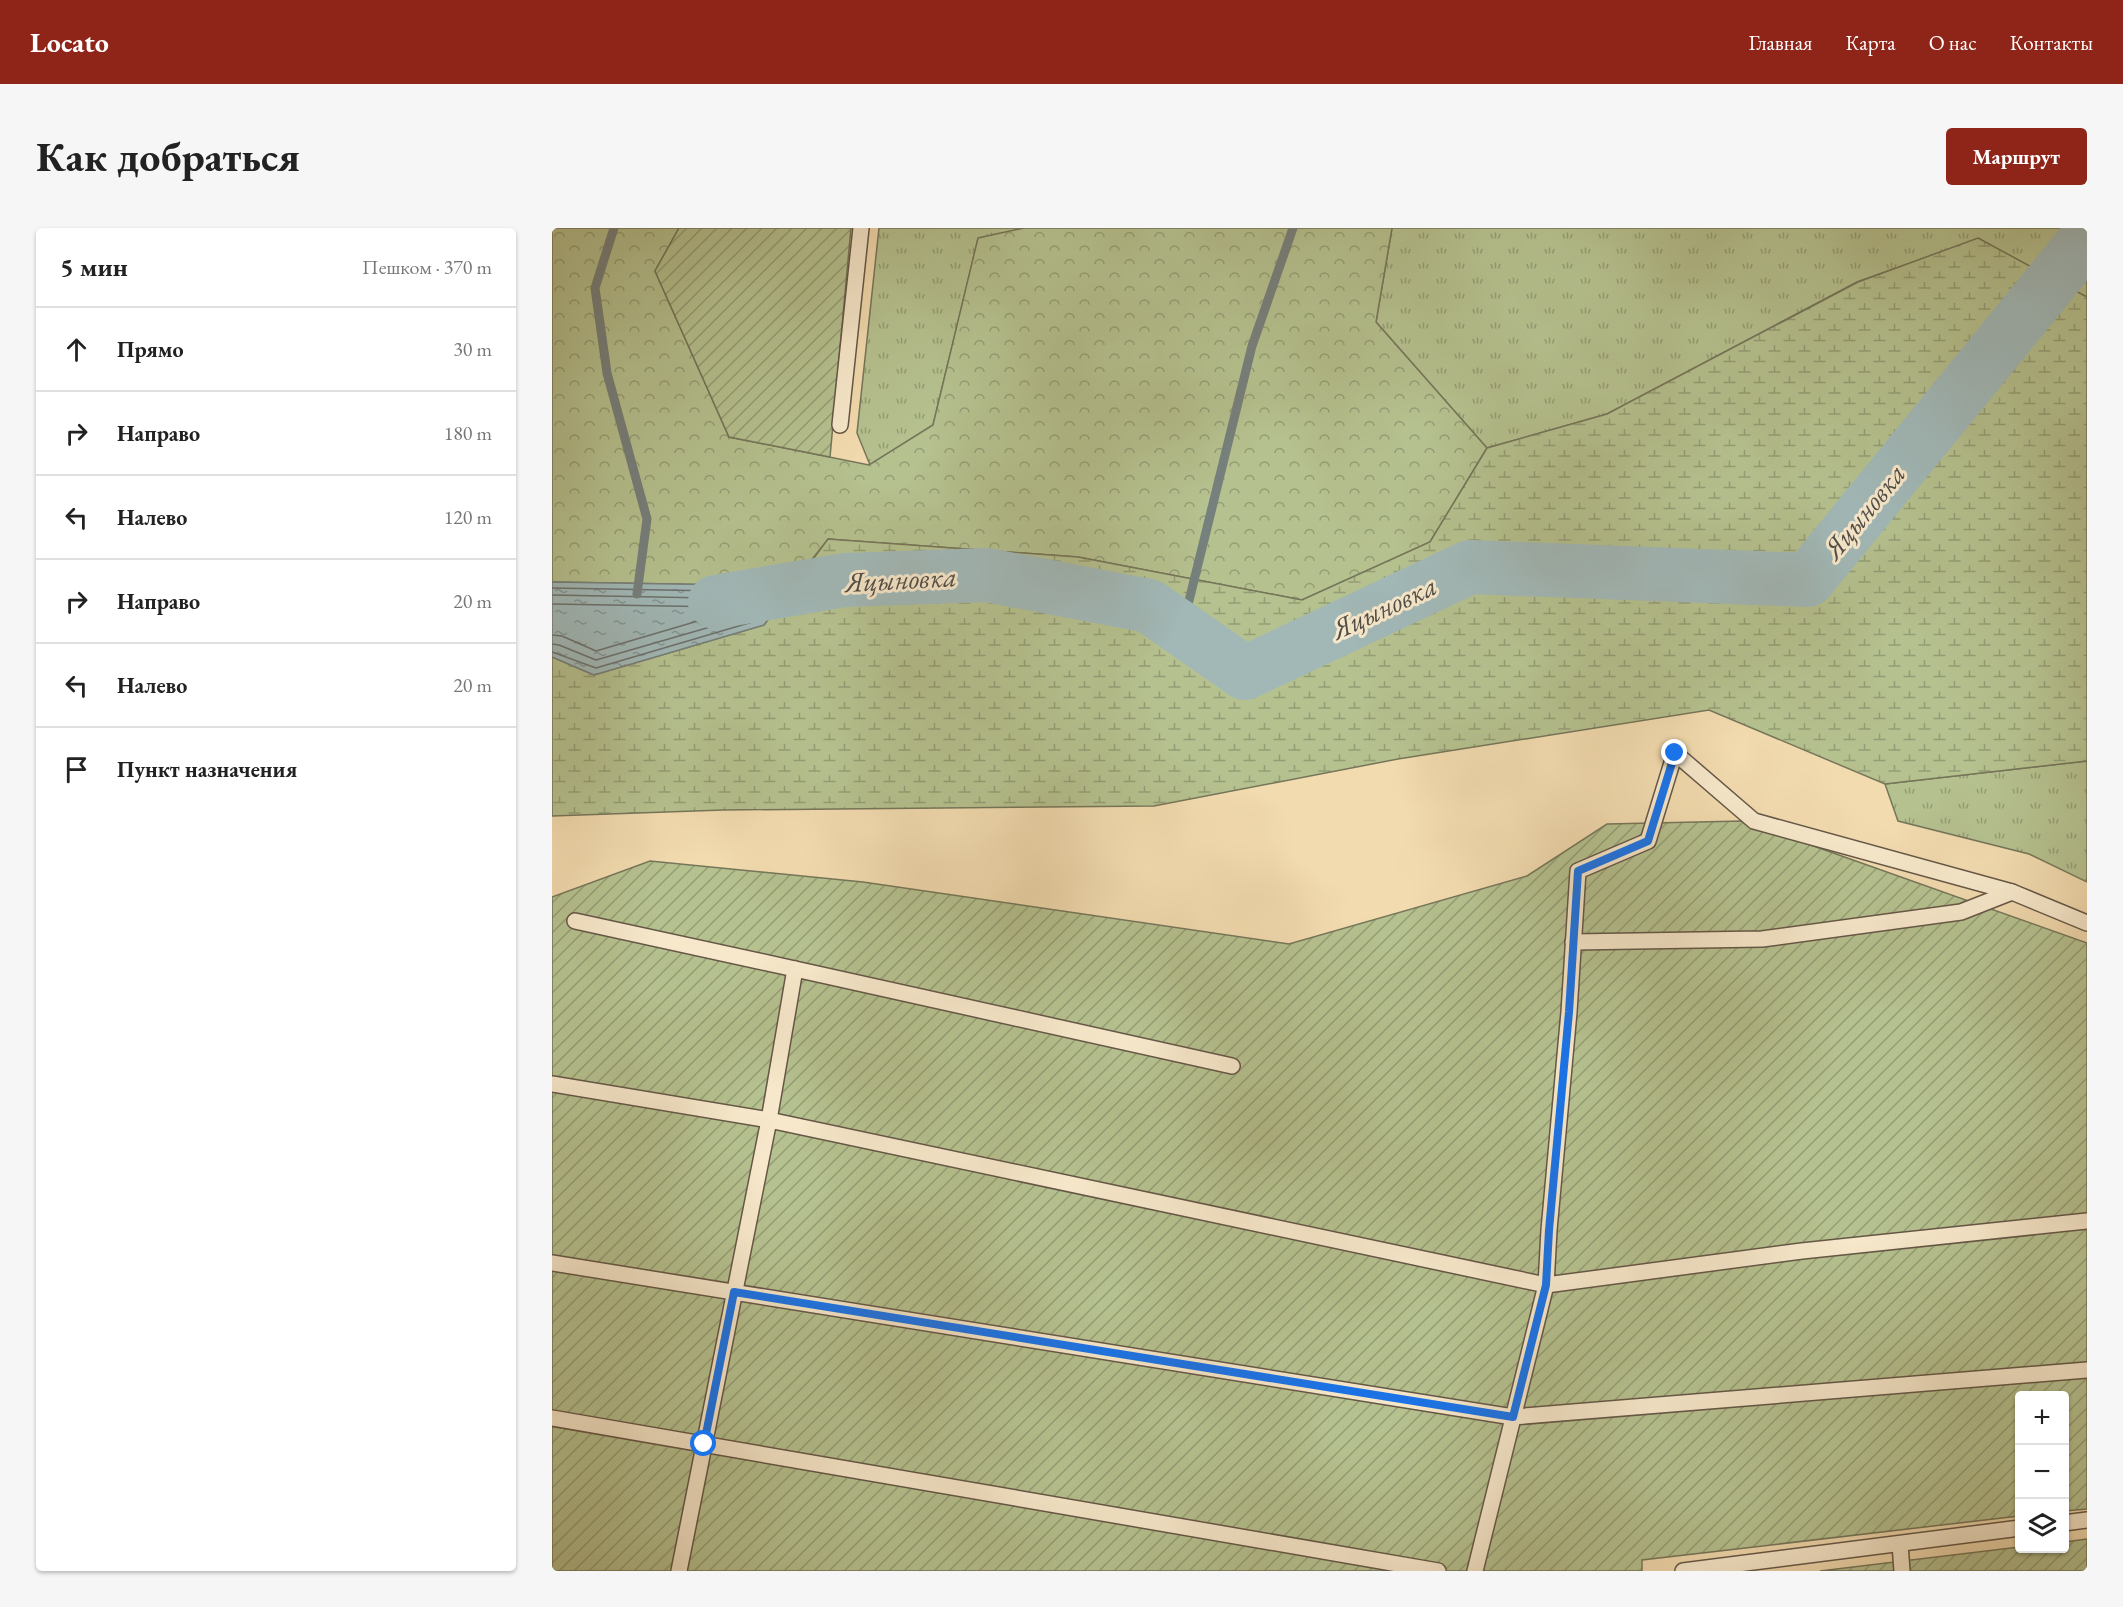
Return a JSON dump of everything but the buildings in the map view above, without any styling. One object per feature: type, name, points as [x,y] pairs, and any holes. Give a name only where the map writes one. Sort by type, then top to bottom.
[{"type":"lane","points":[[840,425],[861,228]]},
{"type":"lane","points":[[1474,1571],[1546,1285],[1578,871],[1648,841],[1675,753],[1754,820],[2012,892],[2087,923]]},
{"type":"lane","points":[[1574,942],[1762,939],[1961,912],[2012,892]]},
{"type":"lane","points":[[575,921],[1232,1066]]},
{"type":"lane","points":[[679,1571],[769,1120],[795,969]]},
{"type":"lane","points":[[552,1084],[769,1120],[1546,1285],[1802,1251],[2087,1221]]},
{"type":"lane","points":[[552,1263],[1513,1417],[2087,1370]]},
{"type":"lane","points":[[552,1418],[1438,1571]]},
{"type":"lane","points":[[2069,1522],[2087,1520]]},
{"type":"lane","points":[[1683,1571],[2015,1529]]},
{"type":"lane","points":[[1900,1544],[1902,1571]]},
{"type":"green space","points":[[552,228],[679,228],[655,271],[729,437],[869,465],[933,425],[978,238],[1024,228],[1392,228],[1376,322],[1487,448],[1430,542],[1302,600],[1078,557],[828,539],[791,586],[552,582]]},
{"type":"green space","points":[[679,228],[851,228],[830,457],[729,437],[655,271]]},
{"type":"green space","points":[[879,228],[1024,228],[978,239],[933,425],[870,465],[857,433]]},
{"type":"green space","points":[[1392,228],[2087,228],[2087,297],[1978,239],[1857,282],[1607,414],[1487,448],[1376,322]]},
{"type":"green space","points":[[1978,238],[2087,297],[2087,761],[1885,784],[1709,710],[1398,759],[1154,806],[723,810],[552,816],[552,657],[594,675],[764,625],[828,539],[1078,557],[1302,600],[1430,542],[1487,448],[1607,414],[1858,282]]},
{"type":"green space","points":[[2087,761],[2087,882],[2029,854],[1898,821],[1885,784]]},
{"type":"green space","points":[[1743,821],[2087,943],[2087,1509],[2069,1511],[2069,1391],[2015,1391],[2015,1516],[1642,1560],[1642,1571],[552,1571],[552,897],[650,861],[863,882],[1289,944],[1527,876],[1607,824]]},
{"type":"green space","points":[[2087,1539],[2087,1571],[1820,1571],[2015,1547],[2015,1553],[2069,1553],[2069,1541]]},
{"type":"water","points":[[552,582],[791,586],[764,625],[594,675],[552,657]]},
{"type":"waterway","points":[[614,228],[595,288],[607,373],[647,519],[637,594]]},
{"type":"waterway","points":[[1182,629],[1252,346],[1293,228]]},
{"type":"waterway","name":"Яцыновка","points":[[715,602],[845,580],[987,575],[1149,606],[1245,673],[1470,567],[1808,580],[2087,238]]},
{"type":"route","points":[[704,1444],[734,1292],[1513,1417],[1546,1285],[1569,1012],[1578,871],[1648,841],[1675,753]]}]
